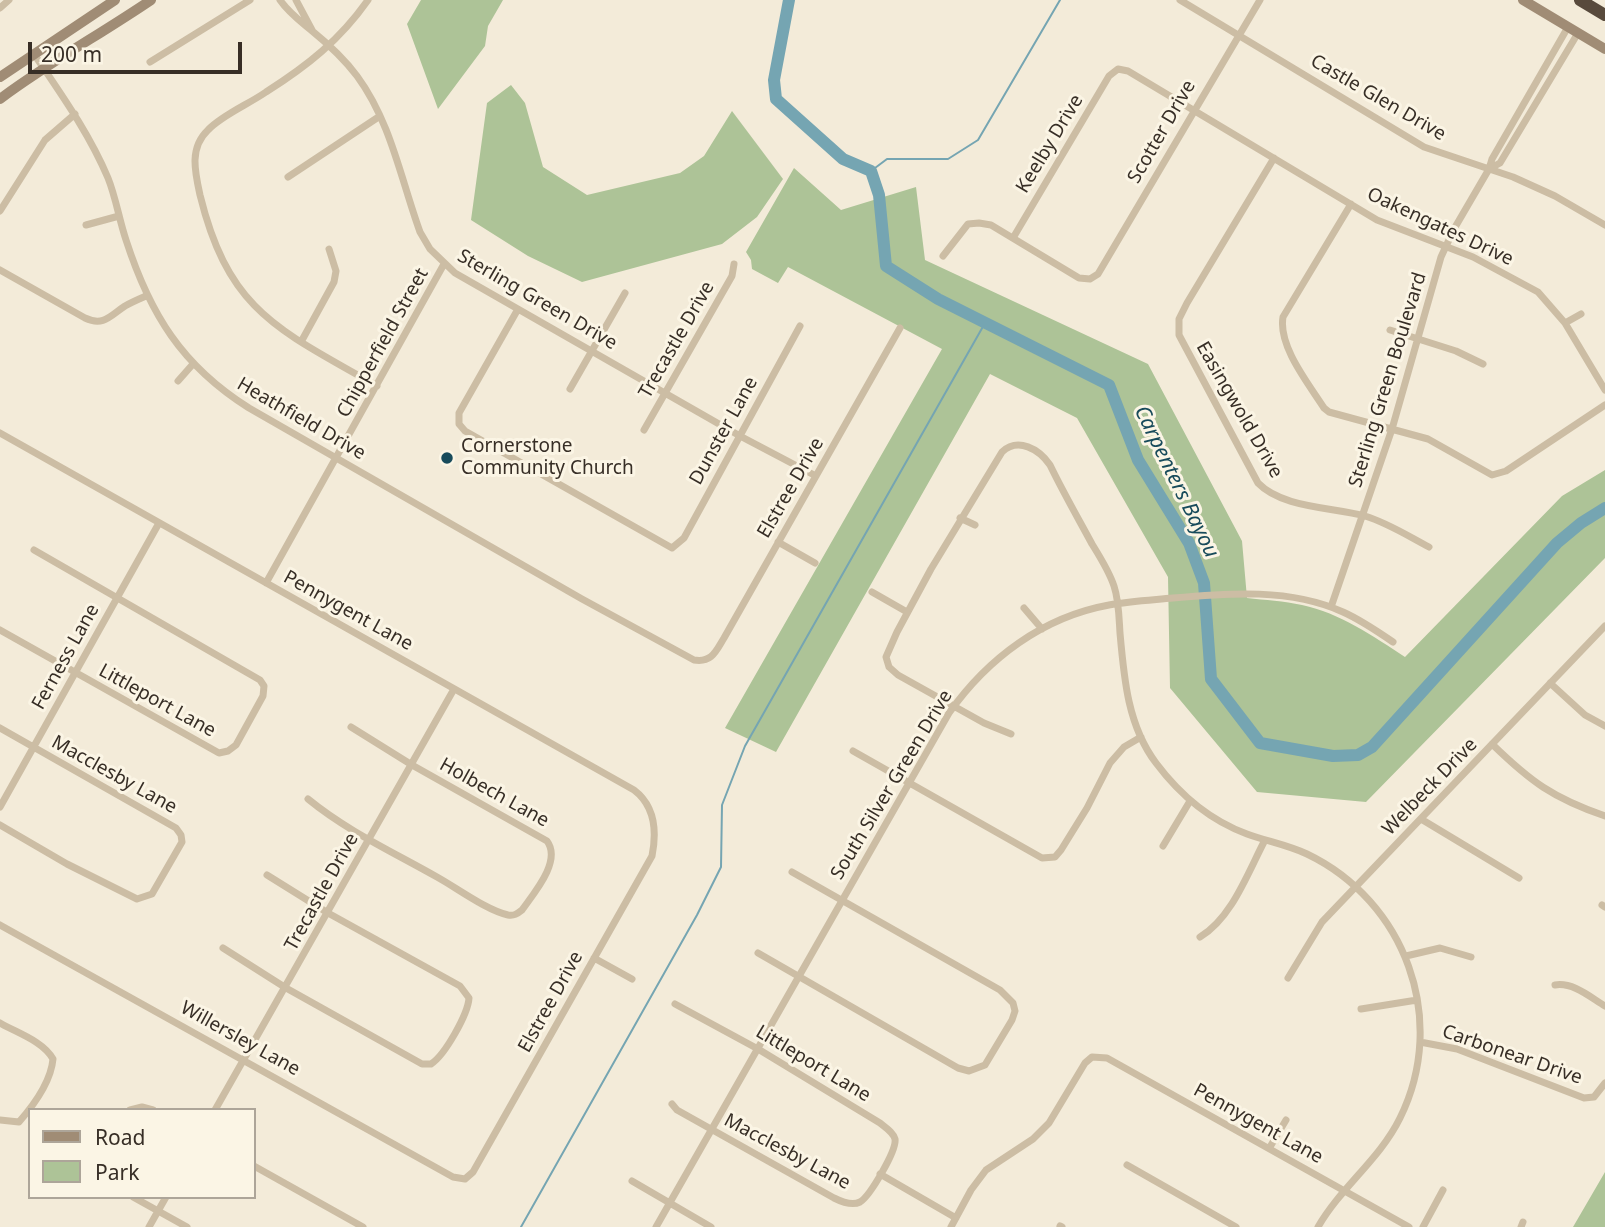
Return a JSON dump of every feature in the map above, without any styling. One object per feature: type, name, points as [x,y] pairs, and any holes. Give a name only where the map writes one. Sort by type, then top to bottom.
[{"type":"highway","points":[[1580,0],[1605,15]]},
{"type":"main road","points":[[0,77],[116,0]]},
{"type":"main road","points":[[0,99],[43,67],[151,0]]},
{"type":"main road","points":[[1523,0],[1605,49]]},
{"type":"street","points":[[0,8],[9,0]]},
{"type":"street","points":[[150,62],[250,0]]},
{"type":"street","name":"Sterling Green Drive","points":[[280,0],[292,16],[312,30],[357,76],[380,116],[420,232],[430,249],[455,274],[740,436],[816,476]]},
{"type":"street","name":"Sterling Green Drive","points":[[296,0],[312,30]]},
{"type":"street","points":[[368,0],[345,30],[311,63],[210,127],[197,147],[195,167],[214,241],[228,271],[247,299],[301,342],[377,386]]},
{"type":"street","name":"Castle Glen Drive","points":[[1180,0],[1424,147],[1489,169],[1555,196],[1605,225]]},
{"type":"street","name":"Scotter Drive","points":[[1013,238],[1079,278],[1090,279],[1098,274],[1260,0]]},
{"type":"street","name":"Sterling Green Boulevard","points":[[1331,607],[1392,429],[1416,338],[1446,247],[1492,159],[1568,27]]},
{"type":"street","name":"Sterling Green Boulevard","points":[[1489,169],[1500,163],[1578,33]]},
{"type":"street","name":"Heathfield Drive","points":[[34,54],[75,114],[107,175],[146,296],[168,332],[193,364],[232,398],[685,656],[706,661]]},
{"type":"street","name":"Oakengates Drive","points":[[1118,69],[1128,71],[1377,220],[1473,257],[1527,285],[1548,302],[1565,323],[1605,390]]},
{"type":"street","name":"Keelby Drive","points":[[1013,238],[1109,76],[1118,69]]},
{"type":"street","points":[[0,211],[45,139],[75,114]]},
{"type":"street","points":[[288,177],[380,116]]},
{"type":"street","points":[[1513,123],[1522,127]]},
{"type":"street","name":"Easingwold Drive","points":[[1274,158],[1187,303],[1180,318],[1179,334],[1252,472],[1266,492],[1382,522],[1429,547]]},
{"type":"street","points":[[1351,204],[1283,317],[1281,329],[1284,342],[1329,412],[1427,439],[1492,474],[1506,471],[1605,405]]},
{"type":"street","points":[[86,225],[119,216]]},
{"type":"street","points":[[943,256],[968,224],[991,226],[1013,238]]},
{"type":"street","points":[[301,342],[334,282],[336,271],[328,249]]},
{"type":"street","name":"Chipperfield Street","points":[[267,583],[444,264]]},
{"type":"street","name":"Trecastle Drive","points":[[644,430],[732,276],[734,264]]},
{"type":"street","points":[[0,270],[85,318],[98,322],[146,296]]},
{"type":"street","points":[[570,389],[625,293]]},
{"type":"street","name":"Dunster Lane","points":[[518,309],[459,414],[459,424],[465,431],[672,548],[684,538],[800,326]]},
{"type":"street","points":[[1565,323],[1581,314]]},
{"type":"street","name":"Elstree Drive","points":[[706,661],[712,657],[724,638],[900,328]]},
{"type":"street","points":[[1390,330],[1456,351],[1483,364]]},
{"type":"street","points":[[178,381],[193,364]]},
{"type":"street","name":"Pennygent Lane","points":[[0,433],[634,790],[642,796],[653,814],[654,836]]},
{"type":"street","points":[[1012,734],[984,723],[893,671],[886,652],[960,518],[1007,447],[1021,444],[1044,457],[1111,578],[1117,603],[1126,691],[1141,737],[1168,779],[1190,801],[1230,827],[1320,861],[1356,887],[1383,918],[1406,956],[1417,1000],[1420,1042],[1413,1085],[1389,1137],[1343,1191],[1318,1227]]},
{"type":"street","points":[[960,518],[975,525]]},
{"type":"street","name":"Ferness Lane","points":[[0,807],[159,523]]},
{"type":"street","points":[[778,542],[815,563]]},
{"type":"street","points":[[34,550],[117,599]]},
{"type":"street","points":[[872,592],[907,612]]},
{"type":"street","name":"South Silver Green Drive","points":[[656,1227],[954,706],[978,676],[997,658],[1042,629],[1080,612],[1117,603],[1237,593],[1282,596],[1331,607],[1361,621],[1393,642]]},
{"type":"street","name":"Littleport Lane","points":[[0,629],[219,753],[236,745],[263,696],[264,686],[260,680],[117,599]]},
{"type":"street","points":[[1024,608],[1042,629]]},
{"type":"street","name":"Welbeck Drive","points":[[1288,978],[1322,922],[1605,626]]},
{"type":"street","points":[[1550,683],[1577,709],[1605,726]]},
{"type":"street","name":"Trecastle Drive","points":[[216,1108],[454,689]]},
{"type":"street","name":"Holbech Lane","points":[[351,727],[412,765],[537,834],[553,848],[552,860],[528,902],[517,915],[510,915],[369,839]]},
{"type":"street","name":"Macclesby Lane","points":[[0,728],[176,828],[182,842],[152,894],[144,898],[129,897],[0,825]]},
{"type":"street","points":[[853,751],[1042,858],[1055,857],[1087,808],[1110,763],[1120,751],[1141,737]]},
{"type":"street","points":[[1492,744],[1521,772],[1549,793],[1605,816]]},
{"type":"street","points":[[308,799],[328,816],[369,839]]},
{"type":"street","points":[[1163,846],[1190,801]]},
{"type":"street","points":[[1421,819],[1519,878]]},
{"type":"street","name":"Elstree Drive","points":[[465,1179],[473,1172],[652,856],[654,836]]},
{"type":"street","points":[[1200,937],[1213,930],[1224,914],[1265,840]]},
{"type":"street","points":[[758,953],[958,1068],[969,1071],[985,1065],[1012,1020],[1013,1003],[1008,996],[792,872]]},
{"type":"street","points":[[223,948],[286,988],[422,1064],[435,1062],[468,1008],[469,998],[460,986],[328,913],[268,875]]},
{"type":"street","name":"Willersley Lane","points":[[0,925],[453,1177],[465,1179]]},
{"type":"street","points":[[1406,956],[1440,948],[1471,957]]},
{"type":"street","points":[[594,958],[632,979]]},
{"type":"street","points":[[1555,985],[1564,983],[1605,1006]]},
{"type":"street","points":[[1361,1009],[1417,1000]]},
{"type":"street","name":"Littleport Lane","points":[[675,1004],[758,1049],[890,1130],[895,1138],[895,1147],[880,1174]]},
{"type":"street","points":[[0,1023],[49,1052],[53,1059],[49,1075],[30,1108]]},
{"type":"street","name":"Carbonear Drive","points":[[1420,1042],[1457,1049],[1584,1098],[1594,1097],[1605,1083]]},
{"type":"street","name":"Pennygent Lane","points":[[956,1218],[971,1190],[986,1170],[1033,1139],[1049,1123],[1092,1057],[1107,1058],[1409,1227]]},
{"type":"street","name":"Macclesby Lane","points":[[672,1104],[677,1110],[834,1198],[850,1204],[864,1199],[880,1174]]},
{"type":"street","points":[[0,1120],[19,1122],[28,1111]]},
{"type":"street","points":[[1269,1147],[1286,1120]]},
{"type":"street","points":[[1126,1165],[1236,1227]]},
{"type":"street","points":[[256,1167],[363,1227]]},
{"type":"street","points":[[880,1174],[956,1218],[951,1227]]},
{"type":"street","points":[[632,1181],[711,1227]]},
{"type":"street","points":[[1423,1227],[1443,1189]]},
{"type":"street","points":[[137,1199],[187,1227]]},
{"type":"street","points":[[149,1227],[165,1199]]},
{"type":"green space","points":[[421,0],[503,0],[488,26],[485,46],[438,109],[407,24]]},
{"type":"green space","points":[[511,85],[525,103],[543,167],[587,195],[680,173],[704,156],[732,111],[783,179],[757,217],[722,244],[582,282],[528,256],[471,220],[487,103]]},
{"type":"green space","points":[[794,168],[841,210],[916,187],[925,260],[1148,364],[1242,541],[1247,598],[1295,604],[1330,614],[1356,626],[1405,657],[1562,496],[1605,470],[1605,558],[1366,802],[1257,792],[1170,688],[1168,577],[1077,418],[990,374],[776,752],[725,728],[942,349],[788,267],[778,283],[752,269],[746,252]]},
{"type":"green space","points":[[1605,1172],[1605,1227],[1573,1227]]},
{"type":"waterway","name":"Carpenters Bayou","points":[[789,0],[774,80],[776,99],[843,159],[871,171],[879,195],[886,266],[938,299],[1109,385],[1138,460],[1189,543],[1204,583],[1211,679],[1260,743],[1333,756],[1358,755],[1372,747],[1557,543],[1605,508]]},
{"type":"waterway","points":[[871,171],[887,159],[948,159],[978,140],[1060,0]]},
{"type":"waterway","points":[[521,1227],[697,915],[721,867],[722,805],[745,746],[985,323]]},
{"type":"place","name":"Cornerstone Community Church","points":[[447,458]]}]
